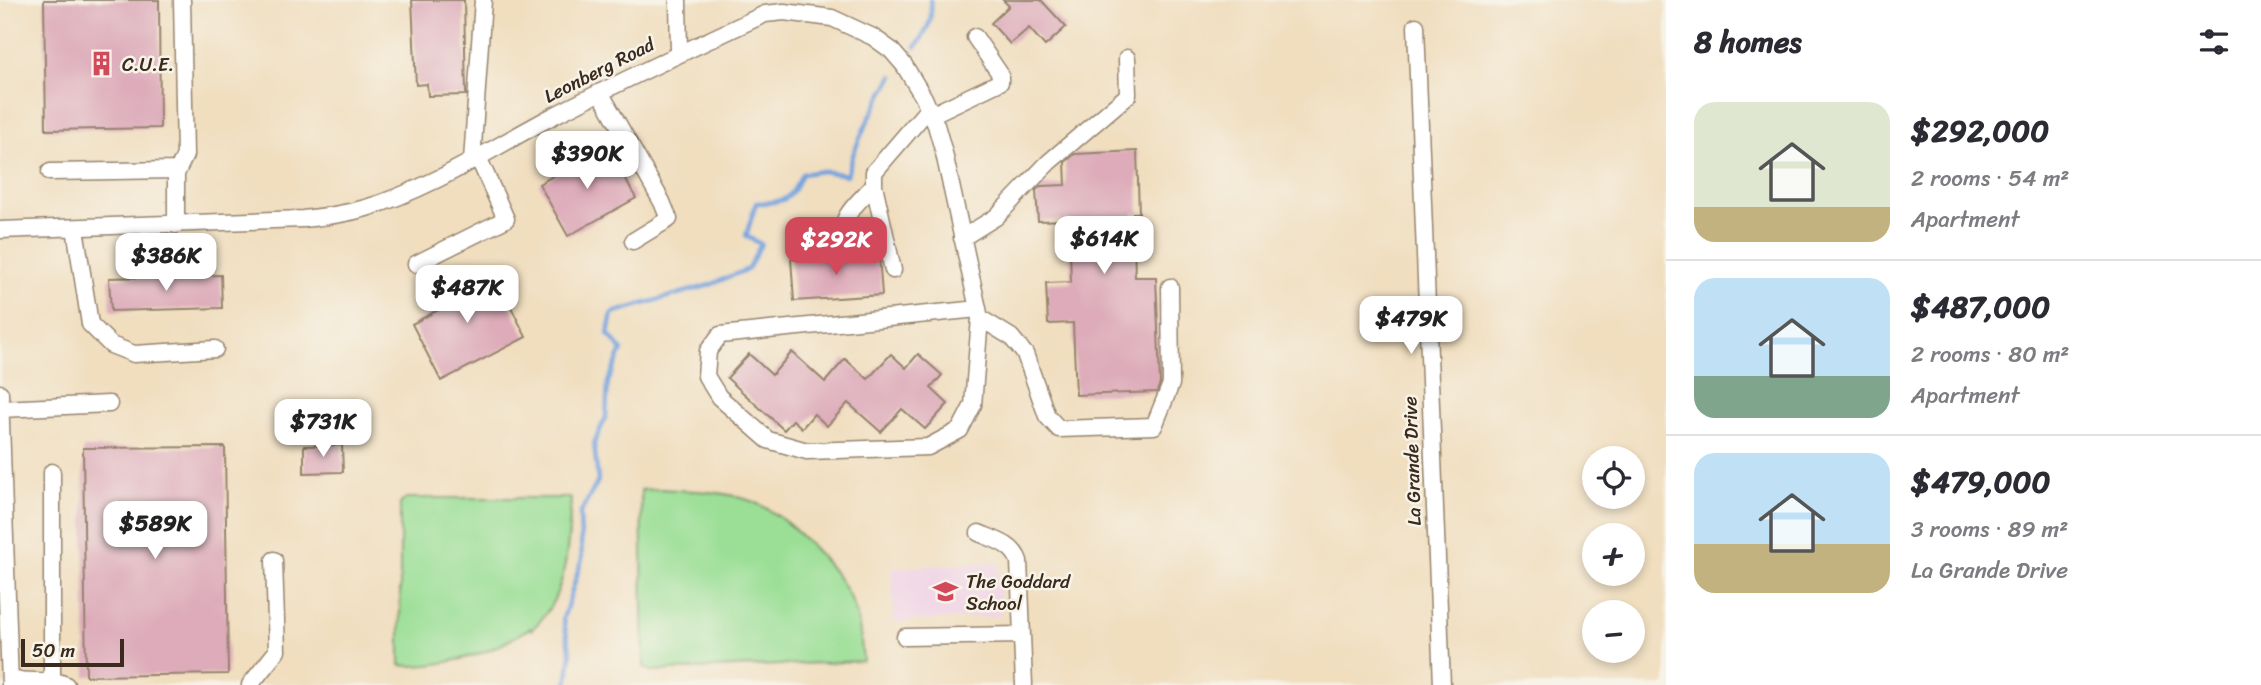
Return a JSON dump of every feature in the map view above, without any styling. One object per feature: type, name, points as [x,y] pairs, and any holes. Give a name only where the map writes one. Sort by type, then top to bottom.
[{"type":"street","points":[[176,225],[177,170],[185,155],[182,0]]},
{"type":"street","points":[[416,264],[506,219],[475,159],[483,0]]},
{"type":"street","points":[[678,0],[679,53]]},
{"type":"street","name":"Leonberg Road","points":[[0,230],[176,225],[340,215],[389,200],[475,159],[679,53],[765,14],[784,12],[832,19],[873,37],[891,50],[908,71],[930,111],[944,153],[979,314],[973,405],[960,430],[928,447],[807,450],[768,440],[719,397],[706,376],[708,351],[720,335],[979,314]]},
{"type":"street","name":"La Grande Drive","points":[[1416,26],[1442,685]]},
{"type":"street","points":[[893,270],[874,185],[874,172],[930,111],[999,82],[1000,74],[975,37]]},
{"type":"street","points":[[962,238],[996,217],[1049,162],[1128,94],[1127,58]]},
{"type":"street","points":[[600,92],[669,219],[633,241]]},
{"type":"street","points":[[50,172],[177,170]]},
{"type":"street","points":[[840,245],[841,228],[847,214],[874,185]]},
{"type":"street","points":[[75,228],[90,324],[111,345],[134,354],[215,349]]},
{"type":"street","points":[[979,314],[1011,337],[1025,354],[1047,416],[1059,429],[1154,426],[1171,384],[1170,287]]},
{"type":"street","points":[[0,393],[3,554],[10,682],[59,683],[52,472]]},
{"type":"street","points":[[1,409],[109,404]]},
{"type":"street","points":[[979,533],[1009,546],[1016,552],[1019,561],[1024,685]]},
{"type":"street","points":[[250,685],[276,651],[274,560]]},
{"type":"street","points":[[905,637],[1022,635]]},
{"type":"shaded area","name":"The Goddard School","points":[[998,562],[1001,616],[894,622],[891,568]]},
{"type":"green space","points":[[641,490],[709,492],[745,499],[783,520],[824,560],[845,589],[855,609],[863,661],[651,671],[644,667]]},
{"type":"green space","points":[[406,498],[571,498],[564,569],[560,586],[544,617],[531,630],[530,628],[505,643],[462,659],[436,664],[400,665],[400,504]]},
{"type":"building","name":"C.U.E.","points":[[44,0],[159,0],[160,128],[46,130]]},
{"type":"building","points":[[412,0],[464,0],[466,95],[428,96],[427,84],[416,85]]},
{"type":"building","points":[[1003,0],[1041,0],[1066,27],[1045,46],[1029,28],[1010,44],[991,23],[1009,6]]},
{"type":"building","points":[[607,146],[636,198],[568,236],[539,184]]},
{"type":"building","points":[[1137,151],[1139,213],[1133,213],[1135,277],[1156,277],[1160,383],[1157,392],[1076,395],[1073,323],[1048,324],[1046,283],[1071,282],[1069,220],[1038,221],[1036,190],[1041,186],[1066,185],[1065,162],[1075,154]]},
{"type":"building","points":[[879,254],[882,295],[794,301],[791,259]]},
{"type":"building","points":[[474,269],[483,286],[497,279],[526,337],[441,381],[412,324],[440,309],[431,291]]},
{"type":"building","points":[[221,275],[222,308],[111,311],[109,278]]},
{"type":"building","points":[[792,352],[825,382],[845,359],[868,379],[891,354],[906,368],[918,354],[942,375],[931,388],[948,404],[925,429],[902,409],[881,432],[848,403],[827,426],[814,414],[802,428],[793,420],[784,430],[727,378],[749,354],[772,375]]},
{"type":"building","points":[[342,445],[343,472],[304,473],[304,446]]},
{"type":"building","points":[[225,447],[228,674],[86,676],[83,448]]},
{"type":"waterway","points":[[916,47],[929,25],[930,0]]},
{"type":"waterway","points":[[567,685],[571,654],[563,619],[582,559],[580,514],[598,481],[594,443],[606,417],[608,382],[622,350],[608,334],[612,313],[710,285],[748,269],[761,244],[746,236],[756,203],[786,198],[794,190],[802,174],[822,171],[847,175],[860,137],[893,76]]},
{"type":"place","name":"C.U.E.","points":[[102,64]]},
{"type":"place","name":"The Goddard School","points":[[946,592]]}]
